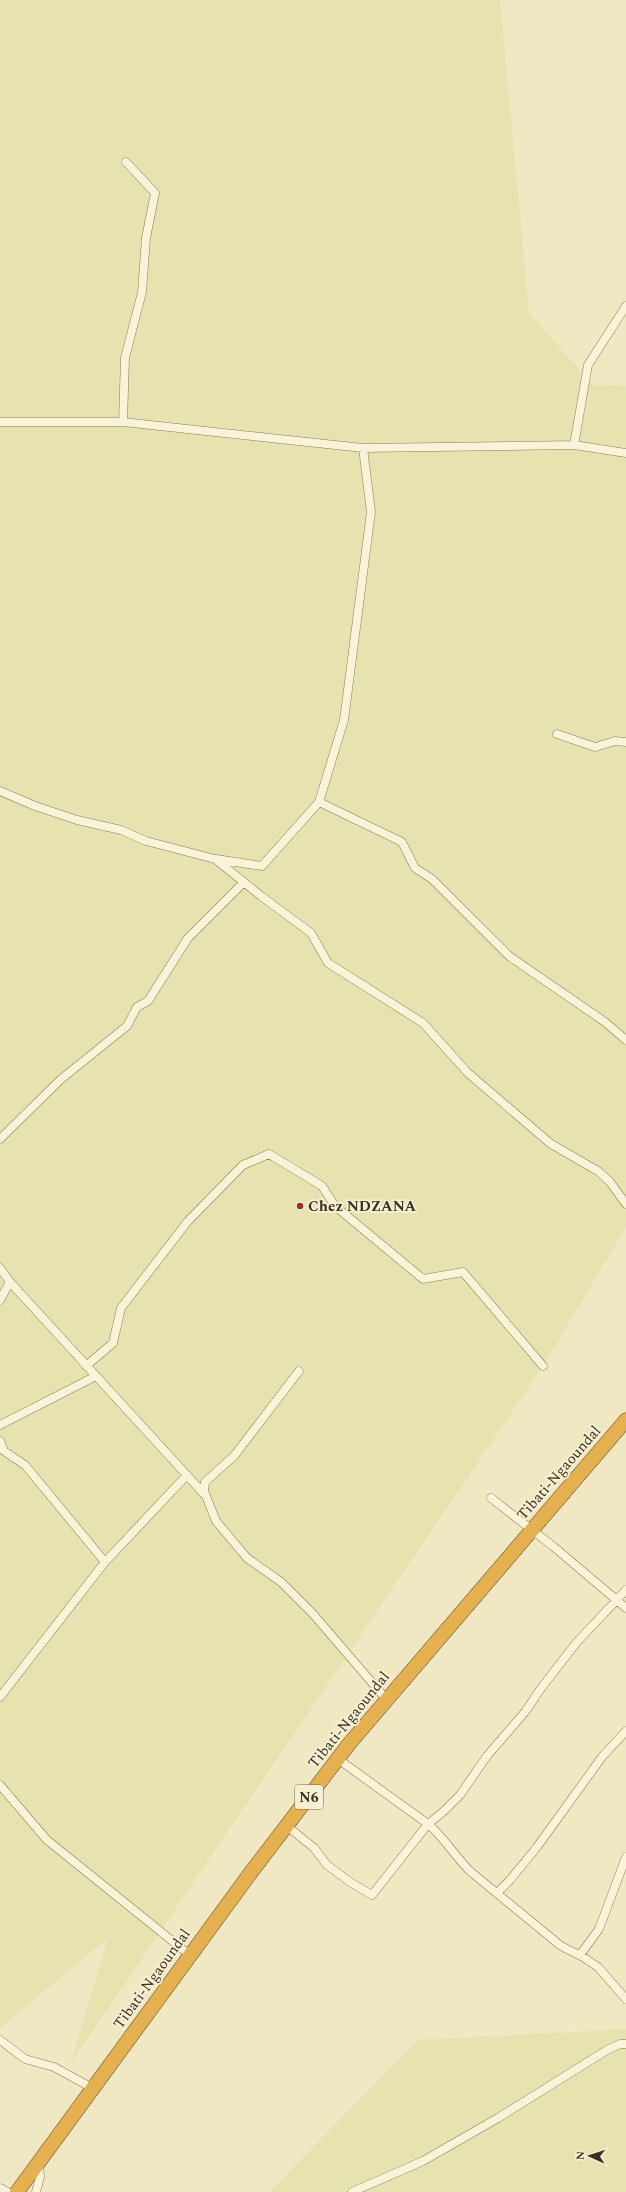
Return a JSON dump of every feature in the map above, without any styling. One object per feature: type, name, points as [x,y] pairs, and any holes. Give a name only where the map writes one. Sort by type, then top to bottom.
[{"type":"highway","name":"Tibati-Ngaoundal","points":[[17,2192],[338,1759],[626,1420]]},
{"type":"street","points":[[123,422],[125,358],[142,292],[146,238],[155,193],[126,162]]},
{"type":"street","points":[[574,445],[588,365],[626,306]]},
{"type":"street","points":[[0,422],[123,422],[363,448],[574,445],[626,453]]},
{"type":"street","points":[[0,791],[35,806],[77,820],[121,830],[146,841],[215,859],[262,866],[319,802],[344,720],[371,512],[363,448]]},
{"type":"street","points":[[557,734],[595,747],[615,741],[626,742]]},
{"type":"street","points":[[319,802],[402,842],[415,868],[432,879],[509,956],[605,1022],[626,1040]]},
{"type":"street","points":[[215,859],[311,933],[328,964],[423,1023],[468,1073],[551,1144],[598,1171],[610,1182],[626,1204]]},
{"type":"street","points":[[0,1139],[32,1106],[74,1068],[127,1026],[137,1007],[148,1000],[188,938],[244,882]]},
{"type":"street","points":[[86,1366],[114,1343],[121,1308],[188,1221],[243,1165],[269,1154],[322,1186],[335,1206],[423,1279],[463,1272],[543,1366]]},
{"type":"street","points":[[0,1268],[10,1282],[207,1497]]},
{"type":"street","points":[[0,1300],[10,1282]]},
{"type":"street","points":[[299,1371],[234,1456],[205,1482],[204,1491],[216,1521],[247,1558],[281,1582],[308,1609],[387,1700]]},
{"type":"street","points":[[0,1425],[96,1376]]},
{"type":"street","points":[[0,1441],[4,1451],[25,1465],[105,1562]]},
{"type":"street","points":[[0,1697],[105,1562],[187,1475]]},
{"type":"street","points":[[491,1498],[617,1599],[626,1608]]},
{"type":"street","points":[[287,1826],[310,1845],[327,1865],[350,1882],[372,1895],[428,1824],[444,1812],[460,1795],[487,1756],[525,1712],[542,1687],[577,1642],[626,1590]]},
{"type":"street","points":[[497,1893],[510,1880],[540,1842],[602,1757],[626,1731]]},
{"type":"street","points":[[338,1759],[428,1824],[442,1837],[462,1864],[561,1946],[580,1955],[602,1971],[626,2000]]},
{"type":"street","points":[[0,1785],[47,1840],[191,1956]]},
{"type":"street","points":[[580,1955],[599,1929],[626,1857]]},
{"type":"street","points":[[0,2040],[24,2059],[54,2067],[94,2089]]},
{"type":"street","points":[[352,2192],[423,2161],[498,2118],[607,2050],[620,2044],[626,2044]]},
{"type":"street","points":[[36,2192],[40,2177],[39,2164]]},
{"type":"street","points":[[0,2188],[8,2192]]},
{"type":"shaded area","points":[[0,0],[500,0],[529,313],[593,385],[626,386],[626,1227],[543,1366],[71,2063],[108,1938],[0,2028]]},
{"type":"shaded area","points":[[626,2029],[626,2192],[269,2192],[418,2040]]},
{"type":"place","name":"Chez NDZANA","points":[[300,1206]]}]
